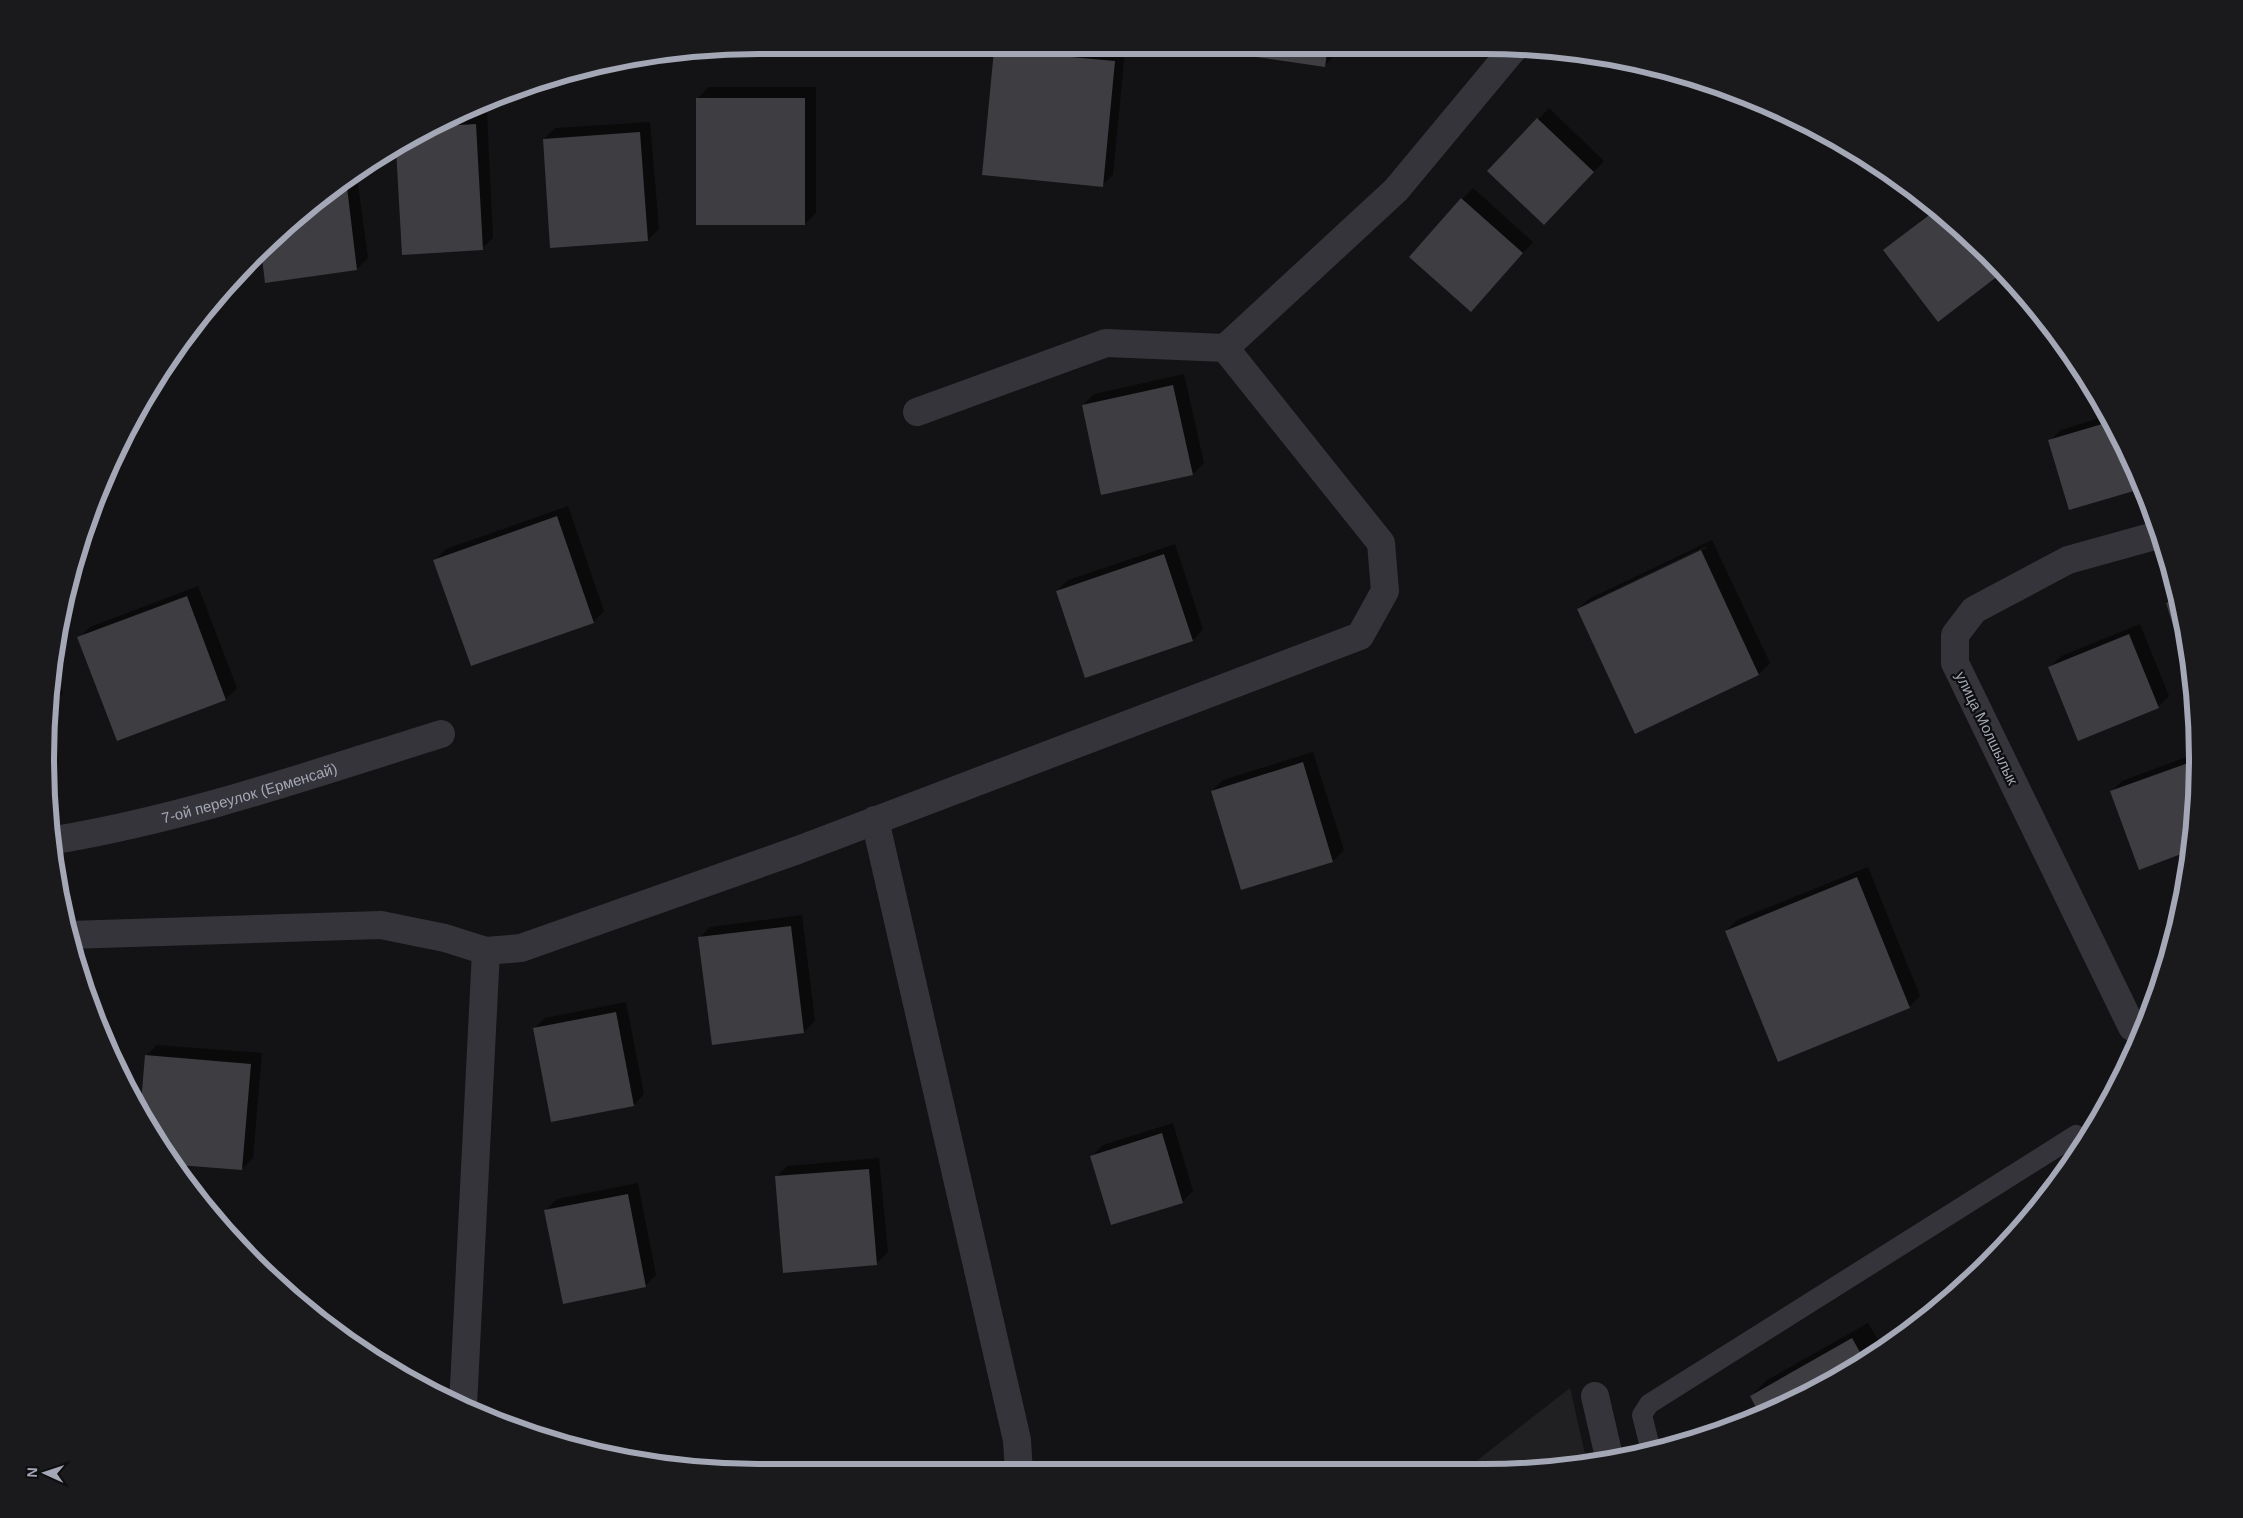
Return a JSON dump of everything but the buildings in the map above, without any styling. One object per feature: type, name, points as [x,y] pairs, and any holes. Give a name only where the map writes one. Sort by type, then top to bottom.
[{"type":"street","points":[[917,412],[1106,343],[1224,348],[1396,190],[1509,55]]},
{"type":"street","points":[[76,935],[381,925],[445,938],[486,951],[521,948],[798,850],[1360,636],[1385,591],[1381,544],[1224,348]]},
{"type":"street","name":"улица Молшылык","points":[[2132,1027],[1955,663],[1955,635],[1974,610],[2068,560],[2153,536]]},
{"type":"street","name":"7-ой переулок (Ерменсай)","points":[[59,839],[119,829],[215,806],[441,734]]},
{"type":"street","points":[[875,820],[1017,1440],[1018,1464]]},
{"type":"street","points":[[463,1399],[486,951]]},
{"type":"street","points":[[1595,1396],[1608,1453]]},
{"type":"lane","points":[[1649,1445],[1642,1415],[1649,1404],[2076,1135],[2079,1137]]},
{"type":"shaded area","points":[[1570,1388],[1586,1457],[1530,1463],[1473,1464]]}]
